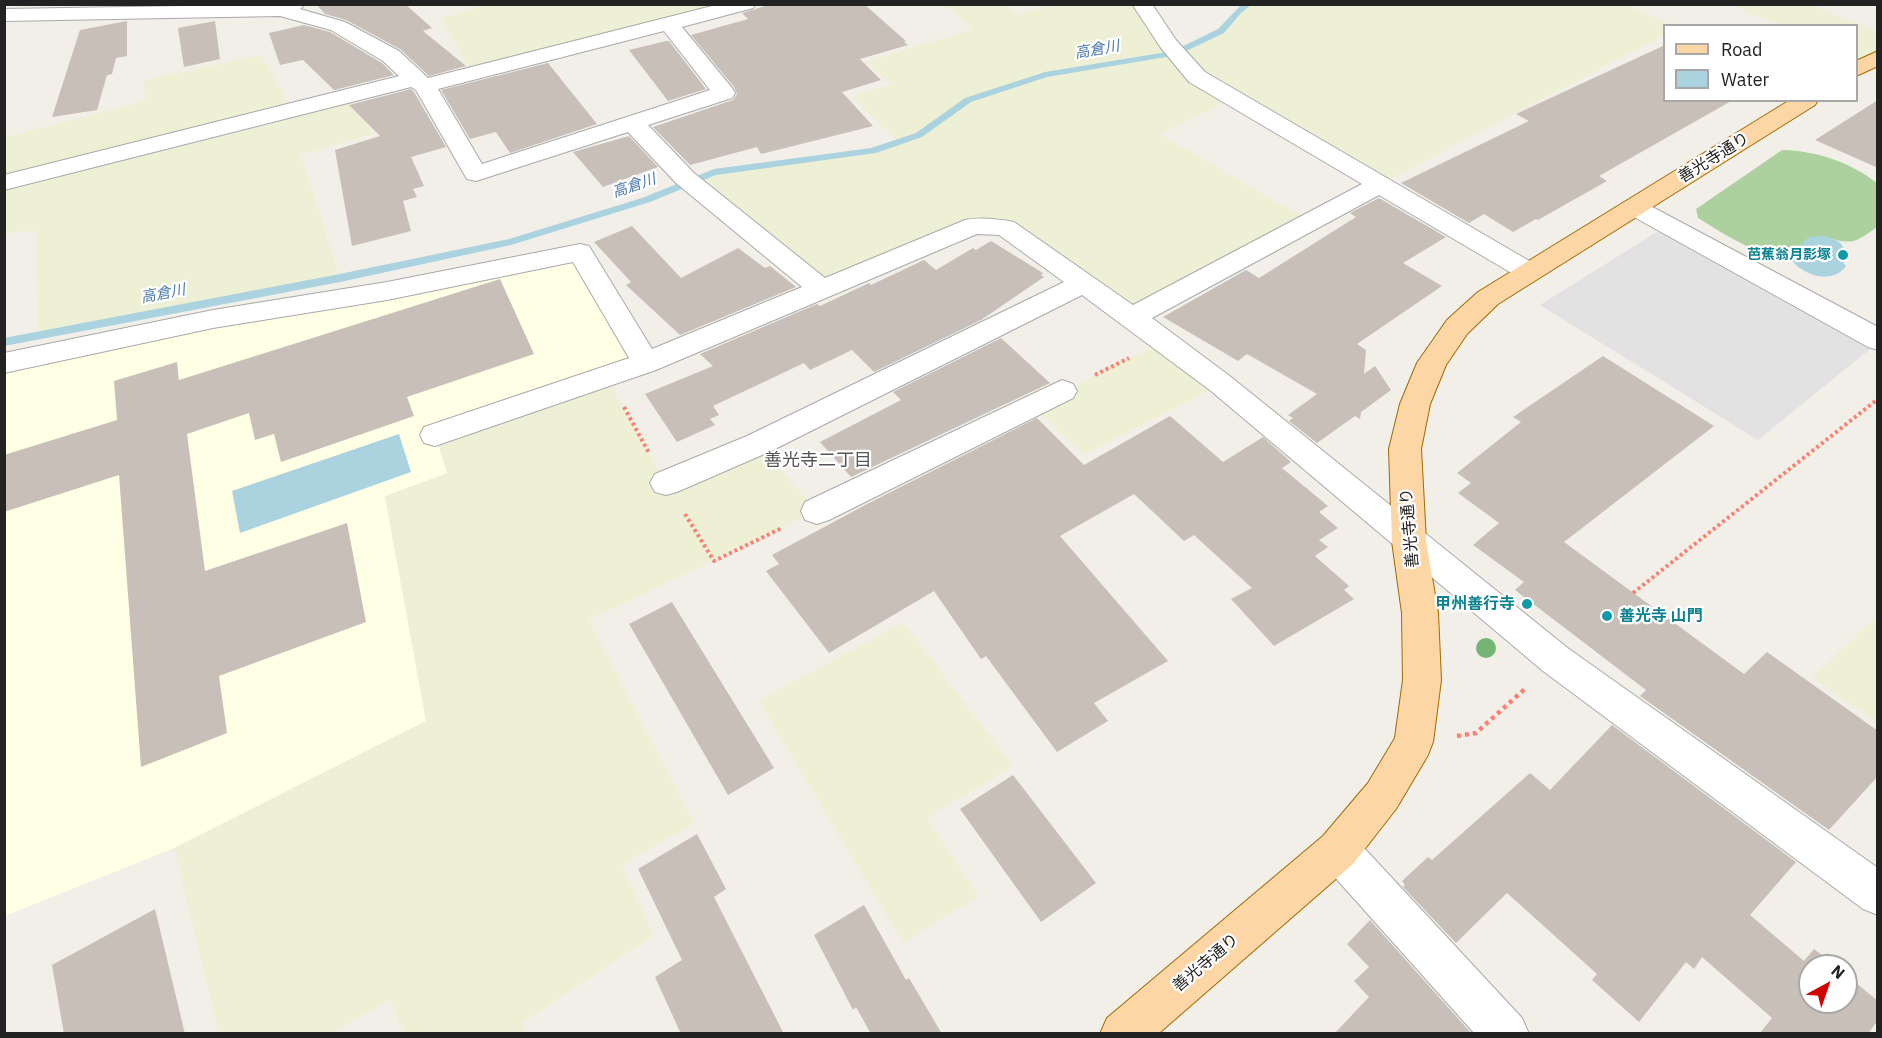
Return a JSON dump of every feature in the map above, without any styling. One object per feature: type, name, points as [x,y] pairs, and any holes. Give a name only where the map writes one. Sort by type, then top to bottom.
[{"type":"main road","points":[[1858,69],[1878,57]]},
{"type":"main road","name":"善光寺通り","points":[[1123,1034],[1338,850],[1382,796],[1414,742],[1422,680],[1419,614],[1409,541],[1405,449],[1415,404],[1423,383],[1432,363],[1457,327],[1488,298],[1804,102]]},
{"type":"street","points":[[4,183],[669,24],[720,8],[746,4]]},
{"type":"street","points":[[1142,4],[1197,77],[1529,272]]},
{"type":"street","points":[[4,15],[288,7],[338,26],[391,56],[419,82],[476,174],[724,93],[669,24]]},
{"type":"street","points":[[633,123],[691,183],[823,290]]},
{"type":"street","points":[[1132,317],[1379,185]]},
{"type":"street","points":[[1634,207],[1878,340]]},
{"type":"street","points":[[435,435],[646,363],[974,226],[1005,228],[1132,317],[1221,384],[1556,660],[1878,894]]},
{"type":"street","points":[[4,363],[213,318],[387,291],[580,252],[646,363]]},
{"type":"street","points":[[666,483],[758,444],[1084,283]]},
{"type":"street","points":[[817,511],[1062,391]]},
{"type":"street","points":[[1338,850],[1506,1034]]},
{"type":"path","points":[[1062,391],[1163,342]]},
{"type":"path","points":[[1633,593],[1878,399]]},
{"type":"path","points":[[1414,742],[1476,734],[1556,660]]},
{"type":"shaded area","points":[[491,4],[718,4],[473,75],[440,18]]},
{"type":"shaded area","points":[[945,5],[1005,5],[1018,15],[1051,5],[1142,5],[1175,53],[1221,31],[1238,11],[1248,5],[1629,5],[1670,24],[1663,24],[1663,36],[1379,185],[1233,99],[1160,134],[1311,222],[1132,317],[1005,228],[974,226],[823,290],[692,183],[714,172],[873,151],[899,142],[851,97],[890,84],[866,62],[972,29]]},
{"type":"shaded area","points":[[1731,5],[1811,5],[1877,31],[1877,57],[1868,63],[1858,58],[1858,24],[1778,24]]},
{"type":"shaded area","points":[[262,55],[291,109],[357,93],[372,134],[301,155],[340,278],[38,336],[35,230],[5,234],[5,137],[145,101],[143,80]]},
{"type":"shaded area","points":[[1660,230],[1875,345],[1758,440],[1540,305]]},
{"type":"shaded area","points":[[580,252],[646,363],[435,435],[448,473],[385,497],[426,721],[174,848],[5,916],[5,363]]},
{"type":"shaded area","points":[[1163,342],[1221,384],[1084,455],[1032,406]]},
{"type":"shaded area","points":[[607,378],[666,483],[758,444],[817,511],[589,620],[694,823],[622,865],[654,935],[522,1023],[526,1033],[403,1033],[390,999],[333,1033],[218,1033],[174,848],[426,721],[385,496],[447,473],[435,435]]},
{"type":"shaded area","points":[[1877,616],[1877,723],[1812,677]]},
{"type":"shaded area","points":[[903,622],[1013,766],[927,818],[979,896],[903,943],[758,701]]},
{"type":"green space","points":[[1782,150],[1820,155],[1832,159],[1856,169],[1877,183],[1877,227],[1857,240],[1846,242],[1823,236],[1800,247],[1793,262],[1755,250],[1698,218],[1696,209]]},
{"type":"water","points":[[1823,236],[1842,244],[1844,251],[1836,254],[1846,266],[1841,272],[1827,277],[1812,275],[1793,262],[1808,237]]},
{"type":"water","points":[[399,434],[411,472],[240,533],[232,491]]},
{"type":"building","points":[[316,4],[405,4],[432,28],[423,31],[466,66],[429,76],[400,49],[346,20],[325,14]]},
{"type":"building","points":[[772,4],[864,4],[906,41],[904,42],[908,45],[860,59],[881,80],[842,92],[873,126],[761,154],[757,147],[690,165],[653,127],[733,100],[737,94],[734,87],[691,35],[748,19],[742,13]]},
{"type":"building","points":[[127,21],[127,56],[116,58],[112,74],[107,75],[97,110],[52,117],[80,30]]},
{"type":"building","points":[[215,21],[220,59],[184,67],[178,28]]},
{"type":"building","points":[[304,25],[330,32],[382,63],[394,75],[334,90],[303,60],[280,65],[269,33]]},
{"type":"building","points":[[669,41],[706,89],[668,101],[629,50]]},
{"type":"building","points":[[1663,46],[1663,102],[1729,102],[1599,176],[1607,181],[1513,232],[1484,214],[1469,223],[1401,183],[1529,121],[1516,114]]},
{"type":"building","points":[[548,63],[597,124],[510,153],[496,132],[470,139],[441,90]]},
{"type":"building","points":[[411,89],[446,147],[411,157],[424,186],[413,189],[417,197],[403,201],[411,231],[352,246],[335,150],[380,136],[349,105]]},
{"type":"building","points":[[1878,100],[1878,168],[1815,140]]},
{"type":"building","points":[[629,136],[658,167],[603,187],[573,152]]},
{"type":"building","points":[[1379,198],[1446,237],[1403,263],[1442,286],[1357,344],[1366,350],[1364,374],[1375,366],[1391,390],[1361,412],[1360,419],[1355,416],[1317,443],[1289,421],[1293,418],[1288,415],[1317,394],[1247,354],[1238,361],[1163,317],[1246,270],[1259,278],[1356,217],[1350,213]]},
{"type":"building","points":[[632,226],[681,278],[738,248],[765,268],[770,266],[796,287],[680,335],[626,285],[631,282],[594,242]]},
{"type":"building","points":[[991,241],[1043,273],[1041,275],[1044,277],[981,320],[874,372],[852,350],[810,370],[804,363],[713,406],[719,415],[710,419],[715,425],[677,442],[645,394],[713,366],[700,354],[817,304],[820,306],[869,283],[871,285],[924,260],[936,270],[973,248],[976,250]]},
{"type":"building","points":[[500,279],[534,354],[407,397],[414,416],[281,462],[274,434],[255,440],[249,413],[187,434],[205,571],[347,523],[366,622],[219,676],[227,733],[141,767],[119,475],[4,512],[4,455],[117,420],[114,381],[177,362],[179,380]]},
{"type":"building","points":[[1001,338],[1050,383],[851,477],[820,442],[901,400],[893,392]]},
{"type":"building","points":[[1603,356],[1714,426],[1564,542],[1744,674],[1767,652],[1878,731],[1878,776],[1829,830],[1640,696],[1646,690],[1515,590],[1524,582],[1473,545],[1499,523],[1458,493],[1471,483],[1457,473],[1521,422],[1513,417]]},
{"type":"building","points":[[1170,416],[1223,462],[1263,437],[1291,462],[1282,468],[1328,506],[1319,512],[1338,528],[1319,540],[1328,547],[1315,556],[1349,586],[1344,590],[1354,599],[1274,646],[1231,599],[1252,588],[1194,535],[1184,541],[1134,494],[1060,536],[1168,661],[1094,703],[1108,721],[1057,752],[986,656],[981,659],[934,591],[829,653],[766,571],[779,564],[772,555],[1037,418],[1084,465]]},
{"type":"building","points":[[672,602],[774,768],[728,795],[629,624]]},
{"type":"building","points":[[1612,725],[1796,862],[1750,915],[1798,956],[1798,1014],[1858,1014],[1858,985],[1878,1001],[1878,1020],[1868,1034],[1759,1034],[1772,1018],[1702,957],[1694,969],[1686,962],[1639,1022],[1592,980],[1597,974],[1507,893],[1456,943],[1403,887],[1405,885],[1402,881],[1428,857],[1432,860],[1530,773],[1550,790]]},
{"type":"building","points":[[1013,775],[1096,883],[1041,922],[960,809]]},
{"type":"building","points":[[697,834],[726,889],[714,897],[784,1034],[681,1034],[655,977],[682,960],[638,869]]},
{"type":"building","points":[[864,905],[906,980],[909,978],[942,1034],[871,1034],[856,1007],[853,1010],[814,935]]},
{"type":"building","points":[[155,909],[185,1034],[64,1034],[52,965]]},
{"type":"building","points":[[1370,920],[1472,1034],[1334,1034],[1369,997],[1354,981],[1369,967],[1347,944]]},
{"type":"building","points":[[1814,949],[1820,954],[1810,954]]},
{"type":"waterway","name":"高倉川","points":[[4,342],[340,278],[511,242],[646,200],[714,172],[873,151],[919,135],[968,100],[1045,75],[1175,53],[1221,31],[1238,11],[1248,4]]},
{"type":"place","name":"芭蕉翁月影塚","points":[[1843,255]]},
{"type":"place","name":"甲州善行寺","points":[[1527,604]]},
{"type":"place","name":"善光寺 山門","points":[[1607,616]]},
{"type":"district","name":"善光寺二丁目","points":[[818,461]]}]
